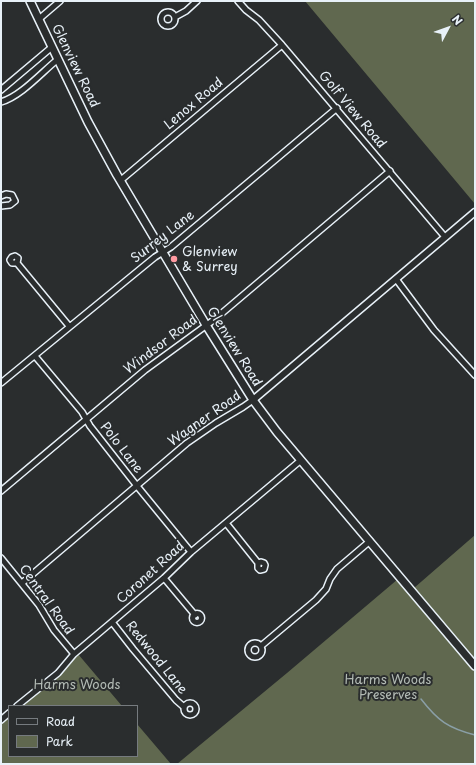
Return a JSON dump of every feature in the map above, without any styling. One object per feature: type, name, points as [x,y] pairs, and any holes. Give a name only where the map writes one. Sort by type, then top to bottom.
[{"type":"main road","name":"Glenview Road","points":[[30,1],[88,122],[206,325],[253,400],[277,432],[475,666]]},
{"type":"street","points":[[39,19],[60,1]]},
{"type":"street","points":[[175,17],[197,1]]},
{"type":"street","name":"Golf View Road","points":[[238,1],[246,10],[259,20],[282,45],[445,237]]},
{"type":"street","name":"Lenox Road","points":[[121,180],[282,45]]},
{"type":"street","points":[[1,90],[52,47]]},
{"type":"street","points":[[1,102],[8,100],[17,94],[57,60]]},
{"type":"street","name":"Surrey Lane","points":[[1,383],[69,326],[171,247],[337,108]]},
{"type":"street","name":"Windsor Road","points":[[1,491],[154,363],[206,325],[390,171]]},
{"type":"street","points":[[1,196],[6,194],[12,195],[15,201],[10,205],[1,206]]},
{"type":"street","name":"Wagner Road","points":[[22,583],[187,443],[253,400],[475,212]]},
{"type":"street","points":[[17,263],[69,326]]},
{"type":"street","points":[[396,279],[434,330],[475,375]]},
{"type":"street","name":"Polo Lane","points":[[35,356],[82,412],[137,486],[191,552]]},
{"type":"street","name":"Coronet Road","points":[[18,705],[58,673],[74,654],[164,578],[191,552],[301,460]]},
{"type":"street","points":[[226,524],[258,563]]},
{"type":"street","points":[[261,646],[316,600],[326,589],[330,579],[337,569],[370,541]]},
{"type":"street","name":"Central Road","points":[[1,558],[43,610],[61,640],[74,654]]},
{"type":"street","points":[[164,578],[195,615]]},
{"type":"street","name":"Redwood Lane","points":[[112,622],[176,700],[184,707]]},
{"type":"green space","points":[[305,1],[475,1],[475,204]]},
{"type":"green space","points":[[475,535],[475,660],[414,588]]},
{"type":"green space","name":"Harms Woods Preserves","points":[[398,579],[475,671],[475,764],[177,764],[287,673]]},
{"type":"green space","name":"Harms Woods","points":[[78,654],[121,705],[21,705],[59,674]]},
{"type":"green space","name":"Harms Woods","points":[[8,717],[8,757],[138,757],[138,725],[171,764],[1,764],[1,723]]},
{"type":"waterway","points":[[421,699],[444,723],[458,730],[475,735]]},
{"type":"place","name":"Glenview & Surrey","points":[[174,259]]}]
